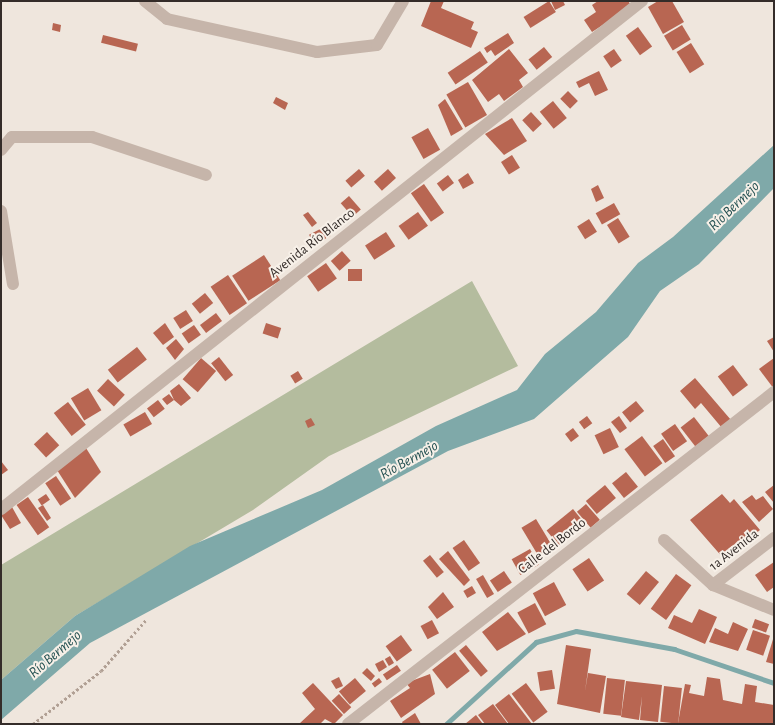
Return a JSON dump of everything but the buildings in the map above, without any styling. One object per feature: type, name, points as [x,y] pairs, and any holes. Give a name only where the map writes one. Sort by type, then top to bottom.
[{"type":"street","points":[[145,1],[167,19],[317,52],[377,45],[404,1]]},
{"type":"street","name":"Avenida Río Blanco","points":[[1,509],[642,1]]},
{"type":"street","points":[[1,150],[12,137],[92,137],[206,176]]},
{"type":"street","points":[[1,211],[13,284]]},
{"type":"street","name":"Calle del Bordo","points":[[348,724],[774,392]]},
{"type":"street","name":"1a Avenida","points":[[713,585],[774,538]]},
{"type":"street","points":[[664,540],[713,585],[774,610]]},
{"type":"path","points":[[33,724],[102,671],[146,620]]},
{"type":"green space","points":[[472,281],[518,366],[329,456],[253,510],[75,616],[1,680],[1,565]]},
{"type":"water","name":"Río Bermejo","points":[[774,145],[774,188],[699,264],[660,291],[628,337],[534,419],[448,451],[90,643],[1,720],[1,680],[75,616],[190,546],[322,490],[436,426],[517,390],[545,354],[596,312],[638,263],[673,237]]},
{"type":"waterway","points":[[446,724],[536,642],[576,631],[674,649],[774,683]]}]
